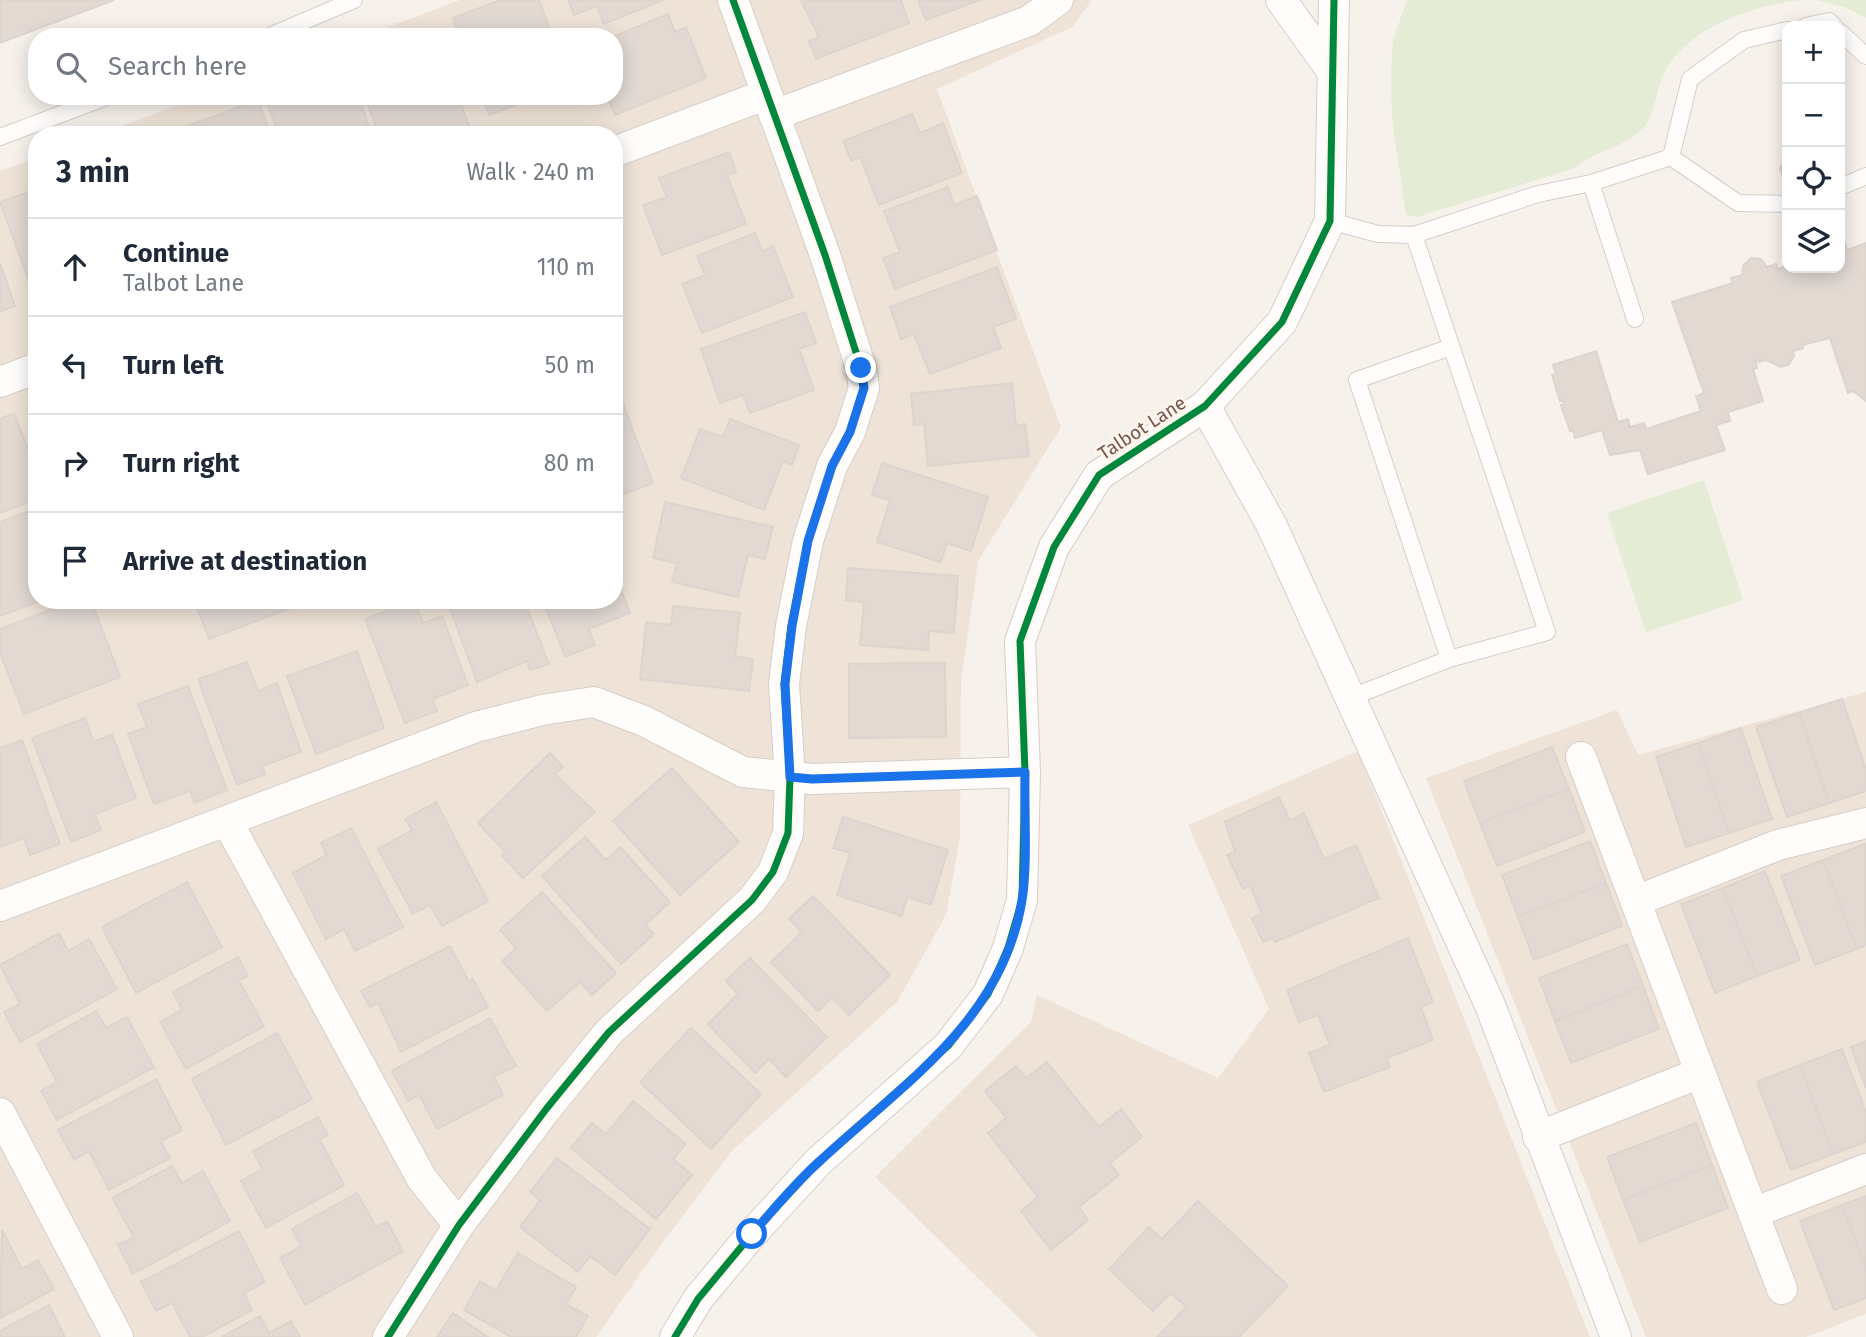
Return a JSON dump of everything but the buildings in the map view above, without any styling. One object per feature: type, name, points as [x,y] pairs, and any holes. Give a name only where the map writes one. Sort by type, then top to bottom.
[{"type":"street","points":[[388,1337],[459,1225],[547,1108],[609,1032],[760,891],[773,872],[788,833],[790,777],[785,684],[792,626],[808,541],[832,466],[850,432],[864,388],[861,368],[825,255],[733,0]]},
{"type":"street","points":[[623,149],[1029,21],[1058,0]]},
{"type":"street","points":[[1280,0],[1332,71]]},
{"type":"street","points":[[1330,221],[1334,0]]},
{"type":"street","name":"Talbot Lane","points":[[675,1337],[698,1299],[760,1225],[818,1162],[948,1046],[988,994],[1008,948],[1022,900],[1025,772],[1020,640],[1054,547],[1099,475],[1205,406],[1282,322],[1330,221]]},
{"type":"street","points":[[0,382],[28,371]]},
{"type":"street","points":[[1205,406],[1272,523],[1490,1005],[1616,1337]]},
{"type":"street","points":[[0,906],[476,727],[542,710],[594,702],[644,720],[743,772],[812,779],[1025,772]]},
{"type":"street","points":[[1581,757],[1782,1289]]},
{"type":"street","points":[[227,821],[422,1179],[459,1225]]},
{"type":"street","points":[[1636,901],[1778,845],[1866,823]]},
{"type":"street","points":[[1538,1137],[1700,1073]]},
{"type":"street","points":[[0,1113],[118,1337]]},
{"type":"street","points":[[1753,1213],[1866,1169]]},
{"type":"lane","points":[[288,28],[354,0]]},
{"type":"lane","points":[[1671,157],[1690,79],[1744,40],[1782,31]]},
{"type":"lane","points":[[1845,37],[1866,56]]},
{"type":"lane","points":[[29,126],[85,105]]},
{"type":"lane","points":[[0,137],[28,126]]},
{"type":"lane","points":[[1330,221],[1378,234],[1415,235],[1538,194],[1591,183],[1671,157]]},
{"type":"lane","points":[[1671,157],[1738,204],[1782,204]]},
{"type":"lane","points":[[1845,185],[1866,176]]},
{"type":"lane","points":[[1591,183],[1635,319]]},
{"type":"lane","points":[[1349,698],[1449,659],[1547,632],[1415,235]]},
{"type":"lane","points":[[1449,659],[1357,380],[1451,347]]},
{"type":"shaded area","points":[[460,0],[1092,0],[1072,27],[937,89],[1061,427],[978,561],[961,680],[960,838],[946,915],[897,1002],[733,1150],[662,1243],[596,1337],[0,1337],[0,171],[28,161],[28,609],[623,609],[623,126],[122,126],[178,105],[623,105],[623,28],[386,28]]},
{"type":"shaded area","points":[[1866,692],[1866,1314],[1806,1337],[1646,1337],[1426,778],[1617,710],[1638,755]]},
{"type":"shaded area","points":[[1358,751],[1590,1337],[1038,1337],[875,1177],[1031,1022],[1037,995],[1218,1078],[1269,1009],[1188,825]]},
{"type":"green space","points":[[1407,0],[1800,0],[1761,7],[1742,14],[1705,31],[1688,43],[1664,73],[1647,123],[1627,140],[1575,168],[1417,217],[1406,215],[1392,118],[1393,40]]},
{"type":"green space","points":[[1816,0],[1866,0],[1866,18],[1844,7]]},
{"type":"green space","points":[[1704,480],[1743,600],[1646,632],[1607,513]]},
{"type":"cycle path","points":[[388,1337],[459,1225],[547,1108],[609,1032],[752,900],[773,872],[788,833],[790,777],[784,684],[791,626],[808,541],[832,466],[850,432],[864,388],[861,368],[825,255],[733,0]]},
{"type":"cycle path","points":[[675,1337],[698,1299],[752,1234],[818,1162],[948,1046],[988,994],[1008,948],[1022,900],[1025,772],[1020,641],[1054,547],[1099,475],[1205,406],[1282,322],[1330,221],[1334,0]]},
{"type":"route","points":[[752,1234],[818,1162],[948,1046],[988,994],[1008,948],[1022,900],[1025,772],[812,779],[790,777],[785,684],[792,626],[808,541],[832,466],[850,432],[864,388],[861,368]]}]
